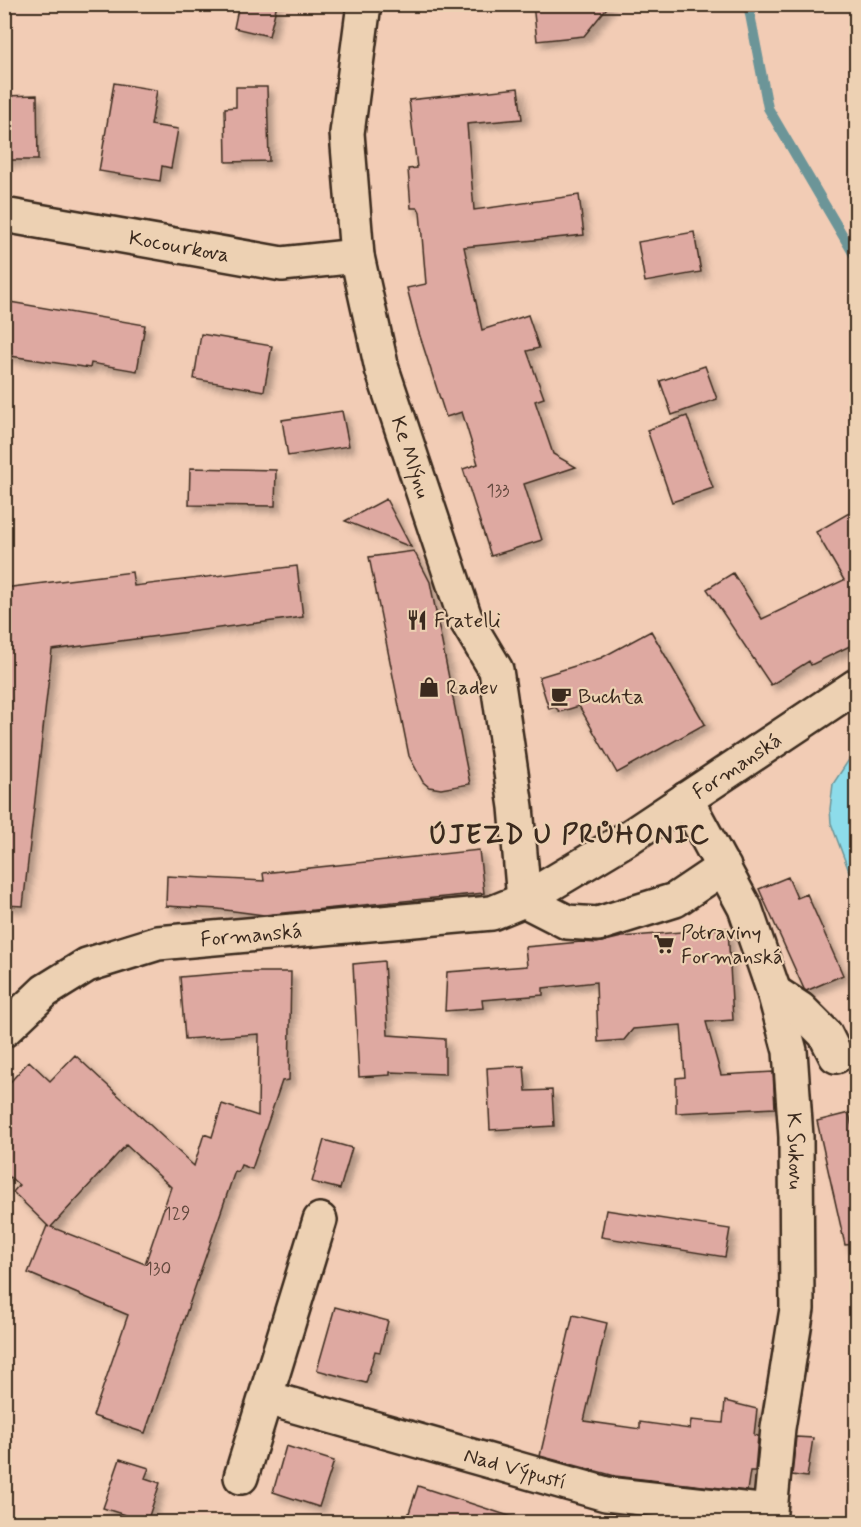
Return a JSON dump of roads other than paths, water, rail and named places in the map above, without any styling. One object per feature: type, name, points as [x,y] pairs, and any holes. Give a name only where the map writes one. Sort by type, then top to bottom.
[{"type":"street","name":"Ke Mlýnu","points":[[364,4],[347,133],[357,256],[382,369],[453,584],[465,618],[496,670],[516,807],[524,900]]},
{"type":"street","name":"Kocourkova","points":[[4,215],[282,264],[357,256]]},
{"type":"street","name":"Formanská","points":[[4,1030],[45,991],[87,965],[158,943],[492,913],[524,900],[631,836],[856,686]]},
{"type":"street","name":"K Sukovu","points":[[686,799],[745,908],[774,992],[790,1051],[796,1137],[797,1309],[778,1428],[769,1517]]},
{"type":"street","points":[[524,900],[567,922],[598,924],[675,900],[724,867]]},
{"type":"street","points":[[774,992],[800,1009],[825,1034],[836,1056]]},
{"type":"street","points":[[241,1477],[320,1220]]},
{"type":"street","name":"Nad Výpustí","points":[[267,1398],[606,1494],[769,1517]]},
{"type":"water","points":[[856,749],[856,890],[831,823],[830,809],[833,784]]},
{"type":"waterway","points":[[748,4],[768,108],[856,258]]},
{"type":"place","name":"Fratelli","points":[[417,620]]},
{"type":"place","name":"Radev","points":[[429,687]]},
{"type":"place","name":"Buchta","points":[[561,696]]},
{"type":"place","name":"Potraviny Formanská","points":[[664,944]]},
{"type":"district","name":"ÚJEZD U PRŮHONIC","points":[[569,834]]}]
